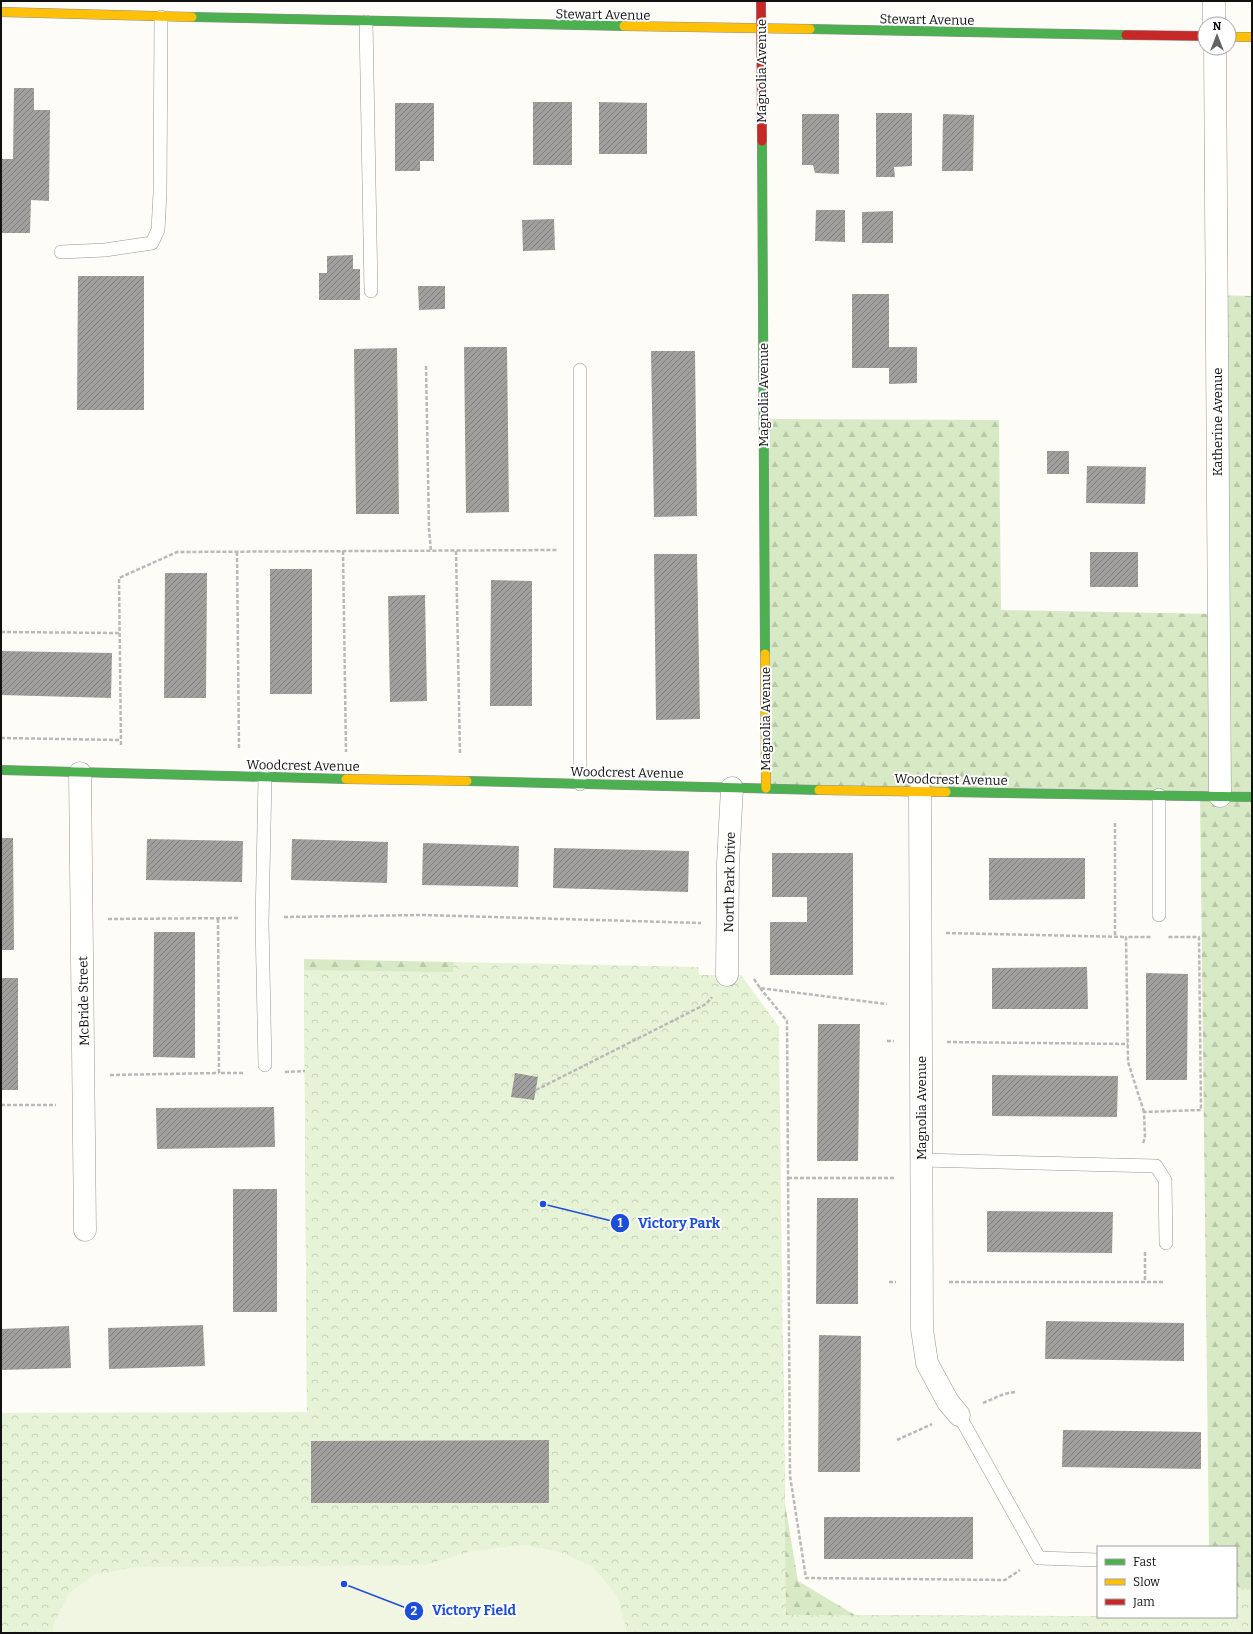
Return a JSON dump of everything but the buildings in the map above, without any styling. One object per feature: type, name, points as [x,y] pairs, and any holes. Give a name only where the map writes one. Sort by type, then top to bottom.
[{"type":"street","name":"Magnolia Avenue","points":[[761,1],[766,788]]},
{"type":"street","points":[[1214,1],[1214,16]]},
{"type":"street","name":"Stewart Avenue","points":[[1,12],[366,22],[760,30],[1197,36]]},
{"type":"street","points":[[1237,37],[1252,37]]},
{"type":"street","name":"Katherine Avenue","points":[[1215,56],[1220,796]]},
{"type":"street","name":"Woodcrest Avenue","points":[[1,770],[732,788],[1252,797]]},
{"type":"street","name":"McBride Street","points":[[80,773],[85,1230]]},
{"type":"street","name":"North Park Drive","points":[[727,976],[728,863],[732,788]]},
{"type":"street","name":"Magnolia Avenue","points":[[920,792],[922,1329],[927,1363],[948,1402],[959,1415]]},
{"type":"lane","points":[[61,252],[105,250],[152,244],[158,230],[160,193],[161,17]]},
{"type":"lane","points":[[366,22],[371,291]]},
{"type":"lane","points":[[580,370],[580,784]]},
{"type":"lane","points":[[265,777],[262,917],[265,1065]]},
{"type":"lane","points":[[1159,795],[1159,915]]},
{"type":"lane","points":[[921,1169],[1156,1166],[1165,1180],[1166,1243]]},
{"type":"lane","points":[[959,1415],[1039,1558],[1097,1560]]},
{"type":"path","points":[[426,366],[428,529],[431,551]]},
{"type":"path","points":[[1,738],[120,740],[119,578],[177,552],[580,550]]},
{"type":"path","points":[[343,551],[346,779]]},
{"type":"path","points":[[456,551],[461,782]]},
{"type":"path","points":[[237,552],[240,776]]},
{"type":"path","points":[[1,632],[120,633]]},
{"type":"path","points":[[1115,824],[1115,937]]},
{"type":"path","points":[[82,919],[218,919],[423,915],[727,924]]},
{"type":"path","points":[[218,919],[220,1073]]},
{"type":"path","points":[[920,933],[1155,937]]},
{"type":"path","points":[[1126,937],[1128,1062],[1144,1112],[1145,1138],[1141,1148]]},
{"type":"path","points":[[1144,1112],[1201,1110],[1199,937],[1162,937]]},
{"type":"path","points":[[536,1090],[706,1004],[727,976]]},
{"type":"path","points":[[752,976],[787,1021],[790,1476],[806,1578],[1005,1580],[1039,1558]]},
{"type":"path","points":[[760,988],[887,1004]]},
{"type":"path","points":[[887,1041],[1128,1044]]},
{"type":"path","points":[[282,1072],[305,1071]]},
{"type":"path","points":[[84,1076],[250,1072]]},
{"type":"path","points":[[1,1105],[84,1104]]},
{"type":"path","points":[[788,1178],[921,1169]]},
{"type":"path","points":[[889,1282],[1164,1282]]},
{"type":"green space","points":[[1216,295],[1252,296],[1252,1633],[743,1633],[307,1412],[304,959],[453,962],[453,972],[783,1336],[785,1504],[798,1581],[855,1615],[1237,1618],[1237,1546],[1209,1546],[1200,796],[766,788],[763,419],[999,420],[1001,610],[1218,614]]},
{"type":"green space","points":[[453,962],[698,967],[699,975],[741,975],[779,1027],[786,1615],[1237,1618],[1237,1587],[1252,1590],[1252,1633],[1,1633],[1,1413],[307,1412],[304,970],[453,972]]},
{"type":"green space","points":[[523,1545],[560,1552],[593,1567],[618,1597],[627,1633],[53,1633],[53,1625],[69,1593],[94,1575],[135,1567],[425,1565],[472,1551]]},
{"type":"traffic: fast","points":[[192,17],[624,26]]},
{"type":"traffic: fast","points":[[810,29],[1126,35]]},
{"type":"traffic: fast","points":[[762,141],[765,654]]},
{"type":"traffic: fast","points":[[1,770],[346,779]]},
{"type":"traffic: fast","points":[[467,781],[819,790]]},
{"type":"traffic: fast","points":[[946,792],[1252,797]]},
{"type":"traffic: slow","points":[[1,12],[192,17]]},
{"type":"traffic: slow","points":[[624,26],[810,29]]},
{"type":"traffic: slow","points":[[1237,37],[1252,37]]},
{"type":"traffic: slow","points":[[765,654],[766,788]]},
{"type":"traffic: slow","points":[[346,779],[467,781]]},
{"type":"traffic: slow","points":[[819,790],[946,792]]},
{"type":"traffic: jam","points":[[761,1],[762,141]]},
{"type":"traffic: jam","points":[[1126,35],[1197,36]]},
{"type":"place","name":"Victory Park","points":[[543,1204]]},
{"type":"place","name":"Victory Field","points":[[344,1584]]}]
